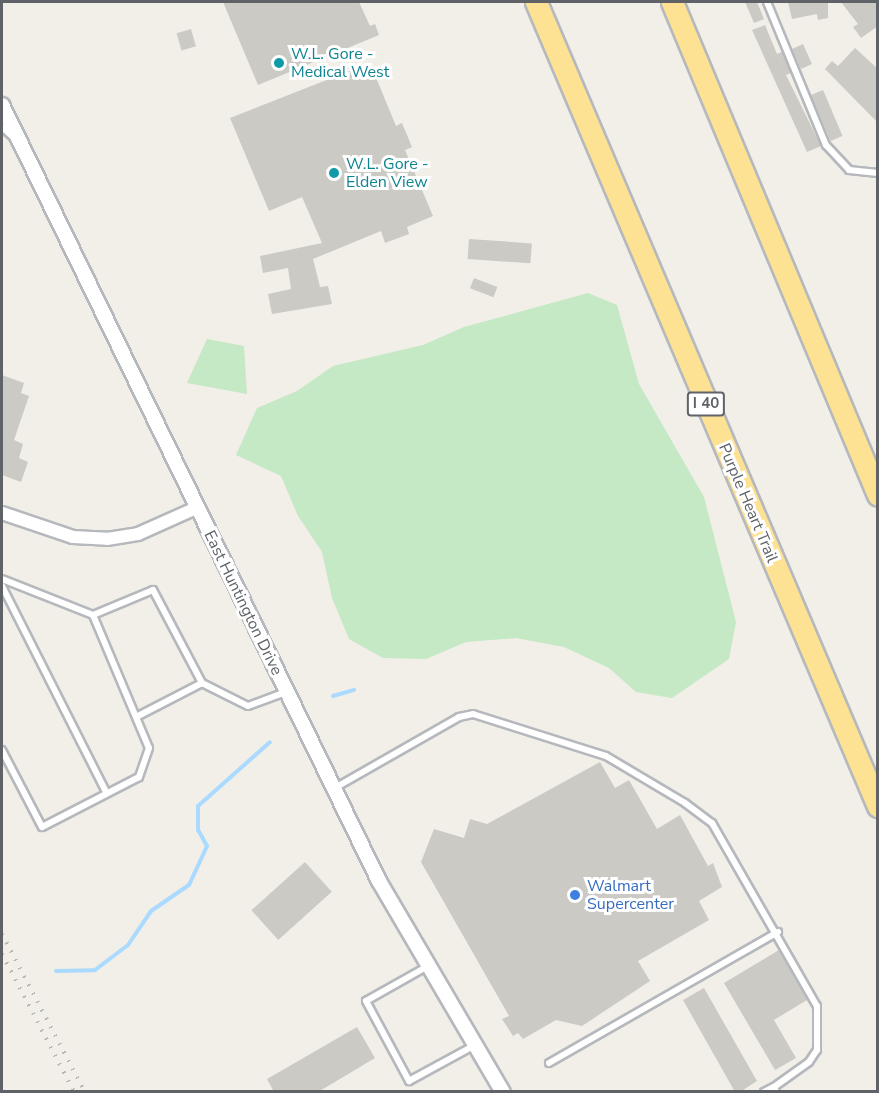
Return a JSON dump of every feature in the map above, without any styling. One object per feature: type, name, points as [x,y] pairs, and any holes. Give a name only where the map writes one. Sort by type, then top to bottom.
[{"type":"highway","name":"Purple Heart Trail","points":[[536,2],[878,806]]},
{"type":"highway","points":[[672,2],[878,495]]},
{"type":"street","name":"East Huntington Drive","points":[[2,105],[332,789],[428,966],[503,1092]]},
{"type":"street","points":[[2,513],[73,537],[107,539],[138,534],[196,508]]},
{"type":"lane","points":[[767,2],[826,145],[849,170],[878,173]]},
{"type":"lane","points":[[2,127],[21,144]]},
{"type":"lane","points":[[2,579],[93,615],[153,590],[202,683],[248,706],[286,692]]},
{"type":"lane","points":[[2,586],[106,792]]},
{"type":"lane","points":[[2,750],[42,827],[139,777],[149,748],[138,716],[93,615]]},
{"type":"lane","points":[[138,716],[202,683]]},
{"type":"lane","points":[[332,789],[459,717],[485,716],[606,756],[712,823],[778,932],[817,1006],[819,1034],[809,1062],[775,1089],[764,1092]]},
{"type":"lane","points":[[549,1063],[778,932]]},
{"type":"lane","points":[[428,966],[366,1001],[409,1081],[475,1045]]},
{"type":"green space","points":[[588,293],[617,305],[639,384],[704,497],[736,622],[729,659],[672,698],[636,692],[609,668],[564,647],[516,638],[466,642],[426,659],[383,658],[349,639],[332,598],[322,552],[298,516],[281,476],[236,455],[257,408],[297,391],[333,366],[423,345],[464,327]]},
{"type":"green space","points":[[207,339],[244,346],[247,394],[187,383]]},
{"type":"building","name":"W.L. Gore - Medical West","points":[[223,2],[359,2],[370,26],[375,24],[379,35],[258,85]]},
{"type":"building","points":[[745,2],[757,2],[764,19],[754,23]]},
{"type":"building","points":[[788,2],[828,2],[828,18],[818,20],[817,14],[792,19]]},
{"type":"building","points":[[841,2],[878,2],[878,26],[861,38],[853,27],[858,24]]},
{"type":"building","points":[[765,25],[777,54],[782,52],[791,73],[786,75],[821,146],[807,152],[752,30]]},
{"type":"building","points":[[191,29],[196,46],[182,50],[177,33]]},
{"type":"building","points":[[803,44],[812,64],[801,69],[792,49]]},
{"type":"building","points":[[855,48],[878,69],[878,123],[825,69],[832,61],[838,66]]},
{"type":"building","name":"W.L. Gore - Elden View","points":[[370,63],[396,126],[402,123],[412,147],[405,150],[433,216],[407,227],[409,234],[385,243],[381,231],[313,259],[320,287],[328,286],[332,304],[272,314],[268,294],[291,289],[288,268],[263,273],[260,256],[322,243],[302,197],[269,211],[230,118]]},
{"type":"building","points":[[823,90],[843,136],[831,141],[811,95]]},
{"type":"building","points":[[469,239],[532,243],[530,263],[468,259]]},
{"type":"building","points":[[474,278],[497,287],[493,297],[470,288]]},
{"type":"building","points":[[2,375],[24,383],[21,393],[29,396],[14,440],[23,444],[19,458],[28,462],[21,482],[2,475]]},
{"type":"building","name":"Walmart Supercenter","points":[[600,762],[615,788],[629,780],[657,829],[680,815],[708,866],[713,863],[722,887],[699,901],[709,920],[638,961],[650,981],[582,1026],[556,1020],[523,1039],[518,1033],[513,1036],[502,1019],[509,1016],[421,862],[434,829],[464,838],[470,819],[487,824]]},
{"type":"building","points":[[305,862],[332,892],[278,940],[251,910]]},
{"type":"building","points":[[779,950],[807,1000],[774,1020],[796,1058],[775,1070],[724,983]]},
{"type":"building","points":[[704,988],[757,1081],[740,1092],[735,1092],[683,1000]]},
{"type":"building","points":[[357,1027],[375,1058],[318,1092],[274,1092],[267,1079]]},
{"type":"waterway","points":[[333,696],[354,690]]},
{"type":"waterway","points":[[56,971],[95,970],[128,945],[151,911],[189,885],[207,846],[198,830],[198,806],[270,742]]},
{"type":"railway","points":[[2,934],[85,1092]]},
{"type":"railway","points":[[2,954],[74,1092]]},
{"type":"place","name":"W.L. Gore - Medical West","points":[[279,63]]},
{"type":"place","name":"W.L. Gore - Elden View","points":[[334,173]]},
{"type":"place","name":"Walmart Supercenter","points":[[575,895]]}]
